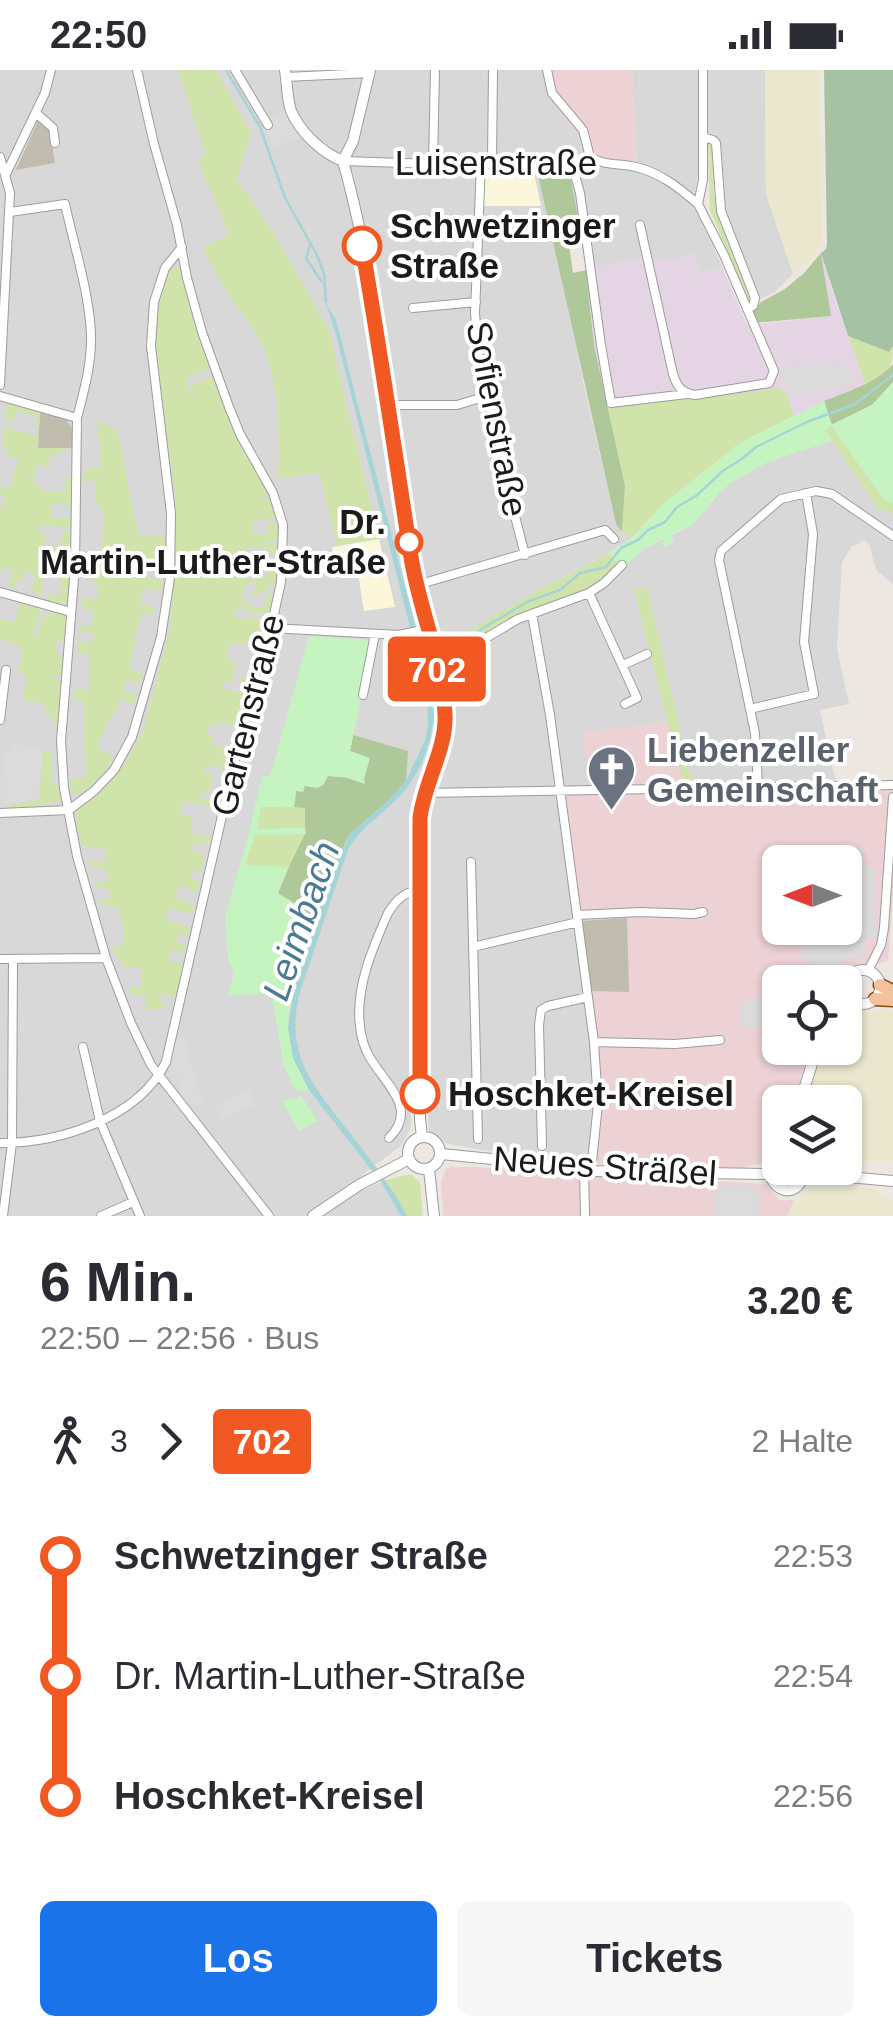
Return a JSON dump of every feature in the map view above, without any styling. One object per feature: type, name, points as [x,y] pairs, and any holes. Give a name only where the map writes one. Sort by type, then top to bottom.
[{"type":"main road","points":[[883,992],[893,1000]]},
{"type":"street","points":[[6,174],[45,94],[51,70]]},
{"type":"street","name":"Gartenstraße","points":[[137,70],[202,332],[228,407],[273,493],[284,525],[281,582],[271,628],[258,662],[166,1062],[158,1078]]},
{"type":"street","points":[[235,70],[268,125]]},
{"type":"street","points":[[434,164],[436,70]]},
{"type":"street","points":[[492,162],[493,70]]},
{"type":"street","points":[[547,70],[552,93],[583,130],[590,157]]},
{"type":"street","points":[[572,164],[580,193],[611,403],[766,385],[774,371],[698,204],[703,180],[702,70]]},
{"type":"street","points":[[343,160],[323,151],[294,116],[285,74],[370,71],[353,141],[343,160],[389,406],[423,630],[436,661],[445,729],[424,793],[419,832],[422,1137]]},
{"type":"street","points":[[36,113],[53,128],[55,143]]},
{"type":"street","points":[[704,137],[716,143],[721,211],[755,298],[753,306],[747,309]]},
{"type":"street","points":[[0,157],[10,193],[0,385]]},
{"type":"street","name":"Luisenstraße","points":[[343,160],[572,164],[590,157],[652,172],[698,204]]},
{"type":"street","name":"Sofienstraße","points":[[481,163],[478,349],[525,555]]},
{"type":"street","points":[[10,212],[66,204],[91,332],[89,367],[78,414],[75,566],[61,741],[77,856],[106,958],[158,1078],[269,1216]]},
{"type":"street","points":[[640,225],[676,383],[687,394]]},
{"type":"street","points":[[0,814],[69,810],[114,770],[132,736],[161,638],[170,578],[171,513],[151,346],[154,302],[165,268],[182,247]]},
{"type":"street","points":[[413,308],[476,302]]},
{"type":"street","points":[[0,396],[78,414]]},
{"type":"street","points":[[389,406],[457,405],[488,396]]},
{"type":"street","points":[[758,786],[756,739],[720,554],[781,498],[816,491],[832,494],[893,536]]},
{"type":"street","points":[[750,709],[814,694],[804,642],[813,534],[806,493]]},
{"type":"street","points":[[417,585],[605,530],[614,539]]},
{"type":"street","points":[[436,661],[518,619],[589,593],[622,565]]},
{"type":"street","points":[[0,592],[71,612]]},
{"type":"street","points":[[589,593],[638,698]]},
{"type":"street","points":[[532,614],[594,1042],[598,1104],[587,1169],[585,1216]]},
{"type":"street","points":[[271,628],[374,634],[423,630]]},
{"type":"street","points":[[363,695],[374,634]]},
{"type":"street","points":[[623,665],[647,654]]},
{"type":"street","points":[[0,720],[6,670]]},
{"type":"street","points":[[625,704],[650,692]]},
{"type":"street","points":[[424,793],[893,784]]},
{"type":"street","points":[[868,972],[884,928],[893,797]]},
{"type":"street","points":[[471,862],[478,1139]]},
{"type":"street","points":[[388,1138],[398,1126],[400,1108],[393,1088],[370,1060],[364,1045],[360,996],[388,913],[405,893],[419,890]]},
{"type":"street","points":[[472,947],[578,918],[703,912]]},
{"type":"street","points":[[0,960],[106,958]]},
{"type":"street","points":[[3,1216],[12,1143],[13,960]]},
{"type":"street","points":[[862,972],[876,976],[883,992]]},
{"type":"street","points":[[542,1146],[541,1010],[588,997]]},
{"type":"street","points":[[594,1042],[676,1044],[720,1040]]},
{"type":"street","points":[[0,1043],[12,1042]]},
{"type":"street","points":[[83,1047],[100,1121],[140,1216]]},
{"type":"street","points":[[0,1143],[55,1136],[100,1121],[132,1102],[158,1078]]},
{"type":"street","points":[[422,1137],[436,1141],[441,1154],[429,1169],[415,1167],[408,1153],[412,1142],[422,1137]]},
{"type":"street","name":"Neues Sträßel","points":[[441,1154],[587,1169],[762,1174]]},
{"type":"street","points":[[312,1216],[409,1159]]},
{"type":"street","points":[[429,1169],[434,1216]]},
{"type":"street","points":[[862,1177],[893,1181]]},
{"type":"street","name":"Neues Sträßel","points":[[774,1185],[781,1190],[798,1185]]},
{"type":"street","points":[[101,1216],[133,1202]]},
{"type":"shaded area","points":[[0,70],[542,70],[551,101],[577,132],[586,157],[578,162],[537,161],[616,524],[633,537],[515,603],[636,555],[691,526],[725,486],[825,430],[878,509],[893,513],[893,584],[876,570],[865,540],[851,547],[842,563],[837,648],[849,704],[820,710],[836,784],[686,788],[683,782],[692,781],[647,587],[634,590],[668,722],[584,733],[591,787],[590,1164],[448,1144],[429,1134],[422,963],[413,954],[411,1127],[402,1145],[366,1172],[351,1191],[381,1182],[401,1216],[0,1216]]},
{"type":"shaded area","points":[[542,70],[632,70],[637,166],[586,157],[577,132],[551,101]]},
{"type":"shaded area","points":[[632,70],[765,70],[766,194],[793,274],[775,292],[760,299],[726,218],[717,140],[713,134],[700,131],[693,206],[722,267],[700,273],[694,254],[666,261],[643,258],[586,270],[569,169],[588,160],[637,165]]},
{"type":"shaded area","points":[[765,70],[820,70],[822,244],[793,274],[766,194]]},
{"type":"shaded area","points":[[285,110],[301,138],[274,147],[264,122]]},
{"type":"shaded area","points":[[38,121],[50,131],[55,163],[16,170]]},
{"type":"shaded area","points":[[533,168],[541,206],[483,206],[485,169]]},
{"type":"shaded area","points":[[821,253],[865,384],[794,416],[787,394],[778,387],[607,404],[594,345],[586,270],[643,258],[666,261],[694,254],[700,273],[722,267],[747,325],[831,316]]},
{"type":"shaded area","points":[[834,364],[850,368],[856,384],[791,397],[776,367]]},
{"type":"shaded area","points":[[40,411],[66,420],[72,428],[73,448],[38,448]]},
{"type":"shaded area","points":[[379,539],[395,607],[364,611],[358,574],[345,576],[342,561],[334,562],[332,547]]},
{"type":"shaded area","points":[[668,722],[686,788],[893,785],[893,898],[888,961],[862,967],[762,965],[762,1065],[805,1065],[798,1085],[762,1085],[759,1164],[743,1168],[590,1164],[593,1014],[557,793],[590,786],[583,733]]},
{"type":"shaded area","points":[[14,744],[42,749],[39,800],[1,806],[5,749],[13,751]]},
{"type":"shaded area","points":[[862,848],[865,867],[875,867],[877,938],[865,938],[865,958],[841,959],[841,965],[810,965],[810,960],[801,960],[801,945],[862,945]]},
{"type":"shaded area","points":[[627,918],[629,992],[591,991],[581,921]]},
{"type":"shaded area","points":[[744,999],[762,999],[762,1027],[740,1027],[740,1005]]},
{"type":"shaded area","points":[[893,1010],[893,1161],[862,1161],[862,1085],[811,1085],[818,1065],[862,1065],[862,1012]]},
{"type":"shaded area","points":[[184,1038],[204,1105],[185,1107],[171,1058],[173,1041]]},
{"type":"shaded area","points":[[249,1088],[256,1104],[223,1120],[215,1105]]},
{"type":"shaded area","points":[[474,1167],[762,1184],[779,1200],[794,1200],[787,1216],[443,1216],[441,1181],[446,1169]]},
{"type":"shaded area","points":[[715,1185],[760,1187],[759,1216],[714,1216]]},
{"type":"shaded area","points":[[809,1188],[871,1188],[893,1201],[893,1216],[788,1216],[794,1200]]},
{"type":"green space","points":[[178,70],[215,70],[251,132],[238,181],[277,238],[329,330],[379,539],[337,545],[319,473],[278,479],[278,424],[270,367],[256,334],[203,248],[229,234],[197,159],[206,156]]},
{"type":"green space","points":[[824,70],[893,70],[893,346],[889,352],[848,336],[821,253],[827,244]]},
{"type":"green space","points":[[708,143],[713,148],[714,196],[750,300],[710,210]]},
{"type":"green space","points":[[569,169],[580,229],[567,231],[573,273],[586,270],[594,345],[625,486],[622,532],[616,524],[539,179],[539,172]]},
{"type":"green space","points":[[821,253],[831,316],[754,323],[750,315],[761,302],[785,289]]},
{"type":"green space","points":[[176,266],[182,270],[210,369],[186,378],[189,390],[212,376],[237,437],[269,494],[258,499],[269,497],[277,519],[253,521],[253,534],[267,535],[268,523],[277,523],[279,537],[265,542],[276,544],[277,553],[268,553],[267,547],[245,548],[245,559],[268,559],[267,567],[248,565],[246,578],[268,577],[269,567],[277,566],[275,586],[267,585],[267,591],[259,597],[252,595],[256,584],[246,584],[242,601],[263,607],[268,593],[273,594],[270,615],[246,612],[246,607],[239,606],[235,611],[235,618],[267,622],[259,643],[229,643],[227,661],[236,663],[231,683],[224,681],[222,688],[238,692],[242,677],[249,679],[238,727],[216,721],[214,727],[208,726],[212,744],[234,748],[227,776],[221,775],[222,766],[205,766],[204,772],[213,775],[209,794],[200,792],[199,797],[221,803],[219,809],[183,801],[179,813],[193,817],[190,832],[212,838],[211,845],[190,845],[190,850],[203,853],[202,872],[192,870],[190,878],[199,881],[197,893],[178,886],[176,897],[194,905],[192,913],[169,909],[165,920],[188,926],[189,936],[178,934],[176,942],[187,945],[182,954],[170,949],[168,960],[184,965],[177,998],[163,994],[160,1003],[171,1006],[153,1010],[135,1010],[146,1009],[145,996],[134,996],[126,988],[141,987],[141,968],[125,968],[110,946],[124,945],[124,927],[118,907],[103,906],[97,899],[109,899],[109,889],[97,888],[95,882],[107,882],[108,869],[95,868],[89,862],[105,862],[106,848],[82,846],[76,821],[78,808],[99,793],[125,763],[143,731],[170,628],[175,493],[155,352],[162,294],[169,271]]},
{"type":"green space","points":[[848,336],[889,352],[893,346],[887,370],[865,384]]},
{"type":"green space","points":[[893,364],[893,382],[872,405],[831,425],[824,401],[870,382]]},
{"type":"green space","points":[[893,382],[893,503],[885,501],[831,425],[825,430],[832,441],[767,462],[733,481],[710,501],[691,526],[671,535],[674,541],[665,548],[662,543],[667,537],[643,549],[622,569],[609,553],[633,537],[662,505],[740,443],[824,401],[832,425],[872,405]]},
{"type":"green space","points":[[778,387],[787,394],[794,416],[740,443],[662,505],[633,537],[622,532],[625,486],[607,404]]},
{"type":"green space","points":[[9,403],[40,411],[38,448],[73,448],[50,456],[50,468],[36,464],[34,484],[48,492],[65,492],[66,478],[72,478],[72,510],[66,503],[51,504],[52,518],[72,517],[72,527],[38,526],[37,531],[44,530],[45,545],[62,545],[62,533],[72,532],[69,605],[49,601],[47,594],[60,595],[61,579],[43,575],[42,597],[31,590],[36,574],[25,571],[14,590],[9,587],[13,570],[3,567],[0,576],[0,507],[5,496],[0,494],[0,486],[9,489],[19,460],[6,455],[8,449],[1,444],[5,427],[37,436],[37,418],[18,410],[13,422],[6,419]]},
{"type":"green space","points":[[97,422],[117,428],[138,535],[166,536],[165,562],[146,561],[144,577],[159,579],[164,586],[158,591],[142,589],[140,604],[156,607],[152,615],[141,613],[129,669],[143,673],[140,683],[126,681],[124,692],[137,695],[134,704],[120,699],[97,748],[112,755],[109,767],[80,795],[71,793],[70,782],[87,776],[84,701],[72,699],[74,689],[88,691],[89,686],[89,654],[76,653],[79,642],[92,643],[93,634],[80,631],[81,625],[92,625],[94,611],[83,609],[81,598],[97,599],[98,585],[84,572],[100,574],[101,561],[95,560],[101,548],[104,513],[96,503],[96,480],[83,481],[85,469],[101,468]]},
{"type":"green space","points":[[831,425],[885,501],[893,503],[893,513],[878,509],[825,430]]},
{"type":"green space","points":[[609,553],[621,567],[604,583],[532,614],[524,612],[440,657],[438,650]]},
{"type":"green space","points":[[647,586],[692,781],[683,782],[634,590]]},
{"type":"green space","points":[[20,601],[42,607],[33,635],[36,638],[43,615],[57,613],[66,618],[65,642],[57,640],[55,649],[64,656],[63,675],[53,676],[61,681],[59,723],[41,703],[23,701],[26,674],[18,672],[23,648],[0,639],[0,619],[15,622]]},
{"type":"green space","points":[[309,636],[373,640],[350,751],[370,758],[365,784],[328,776],[320,787],[305,786],[303,792],[296,791],[294,807],[261,807],[257,829],[305,828],[306,834],[255,835],[245,865],[289,867],[278,893],[298,907],[288,952],[293,957],[305,957],[289,1009],[289,1024],[294,1054],[309,1090],[296,1091],[284,1067],[272,997],[228,995],[234,973],[228,959],[225,917],[262,776],[270,777]]},
{"type":"green space","points":[[353,735],[408,751],[406,781],[351,833],[305,957],[293,957],[288,952],[294,930],[278,893],[305,834],[305,808],[294,807],[296,791],[304,786],[323,786],[328,776],[364,779],[369,758],[350,751]]},
{"type":"green space","points":[[43,751],[51,751],[52,781],[62,792],[62,801],[9,811],[8,804],[39,800]]},
{"type":"green space","points":[[261,807],[305,808],[305,828],[256,829]]},
{"type":"green space","points":[[306,834],[289,867],[245,866],[254,835]]},
{"type":"green space","points":[[301,1096],[318,1121],[299,1131],[282,1101]]},
{"type":"green space","points":[[405,1175],[420,1182],[423,1216],[407,1216],[386,1180]]},
{"type":"water","points":[[326,303],[336,320],[415,625],[429,662],[435,697],[431,735],[418,771],[408,787],[348,850],[300,992],[296,1034],[313,1084],[407,1216],[401,1216],[381,1182],[309,1090],[293,1058],[288,1028],[294,987],[339,857],[351,833],[406,781],[428,726],[426,690],[419,679],[418,659]]},
{"type":"waterway","name":"Leimbach","points":[[226,70],[260,127],[285,198],[316,253],[324,274],[326,302]]},
{"type":"waterway","points":[[310,245],[306,258],[321,281]]},
{"type":"waterway","points":[[438,655],[527,602],[560,590],[580,573],[606,567],[621,548],[665,522],[677,507],[756,447],[855,404],[893,375]]},
{"type":"bus line","name":"702","points":[[362,246],[412,560],[446,715],[443,740],[424,793],[420,818],[420,1094]]},
{"type":"place","name":"Schwetzinger Straße","points":[[362,246]]},
{"type":"place","name":"Dr. Martin-Luther-Straße","points":[[409,542]]},
{"type":"place","name":"Liebenzeller Gemeinschaft","points":[[612,812]]},
{"type":"place","name":"Hoschket-Kreisel","points":[[420,1094]]}]
